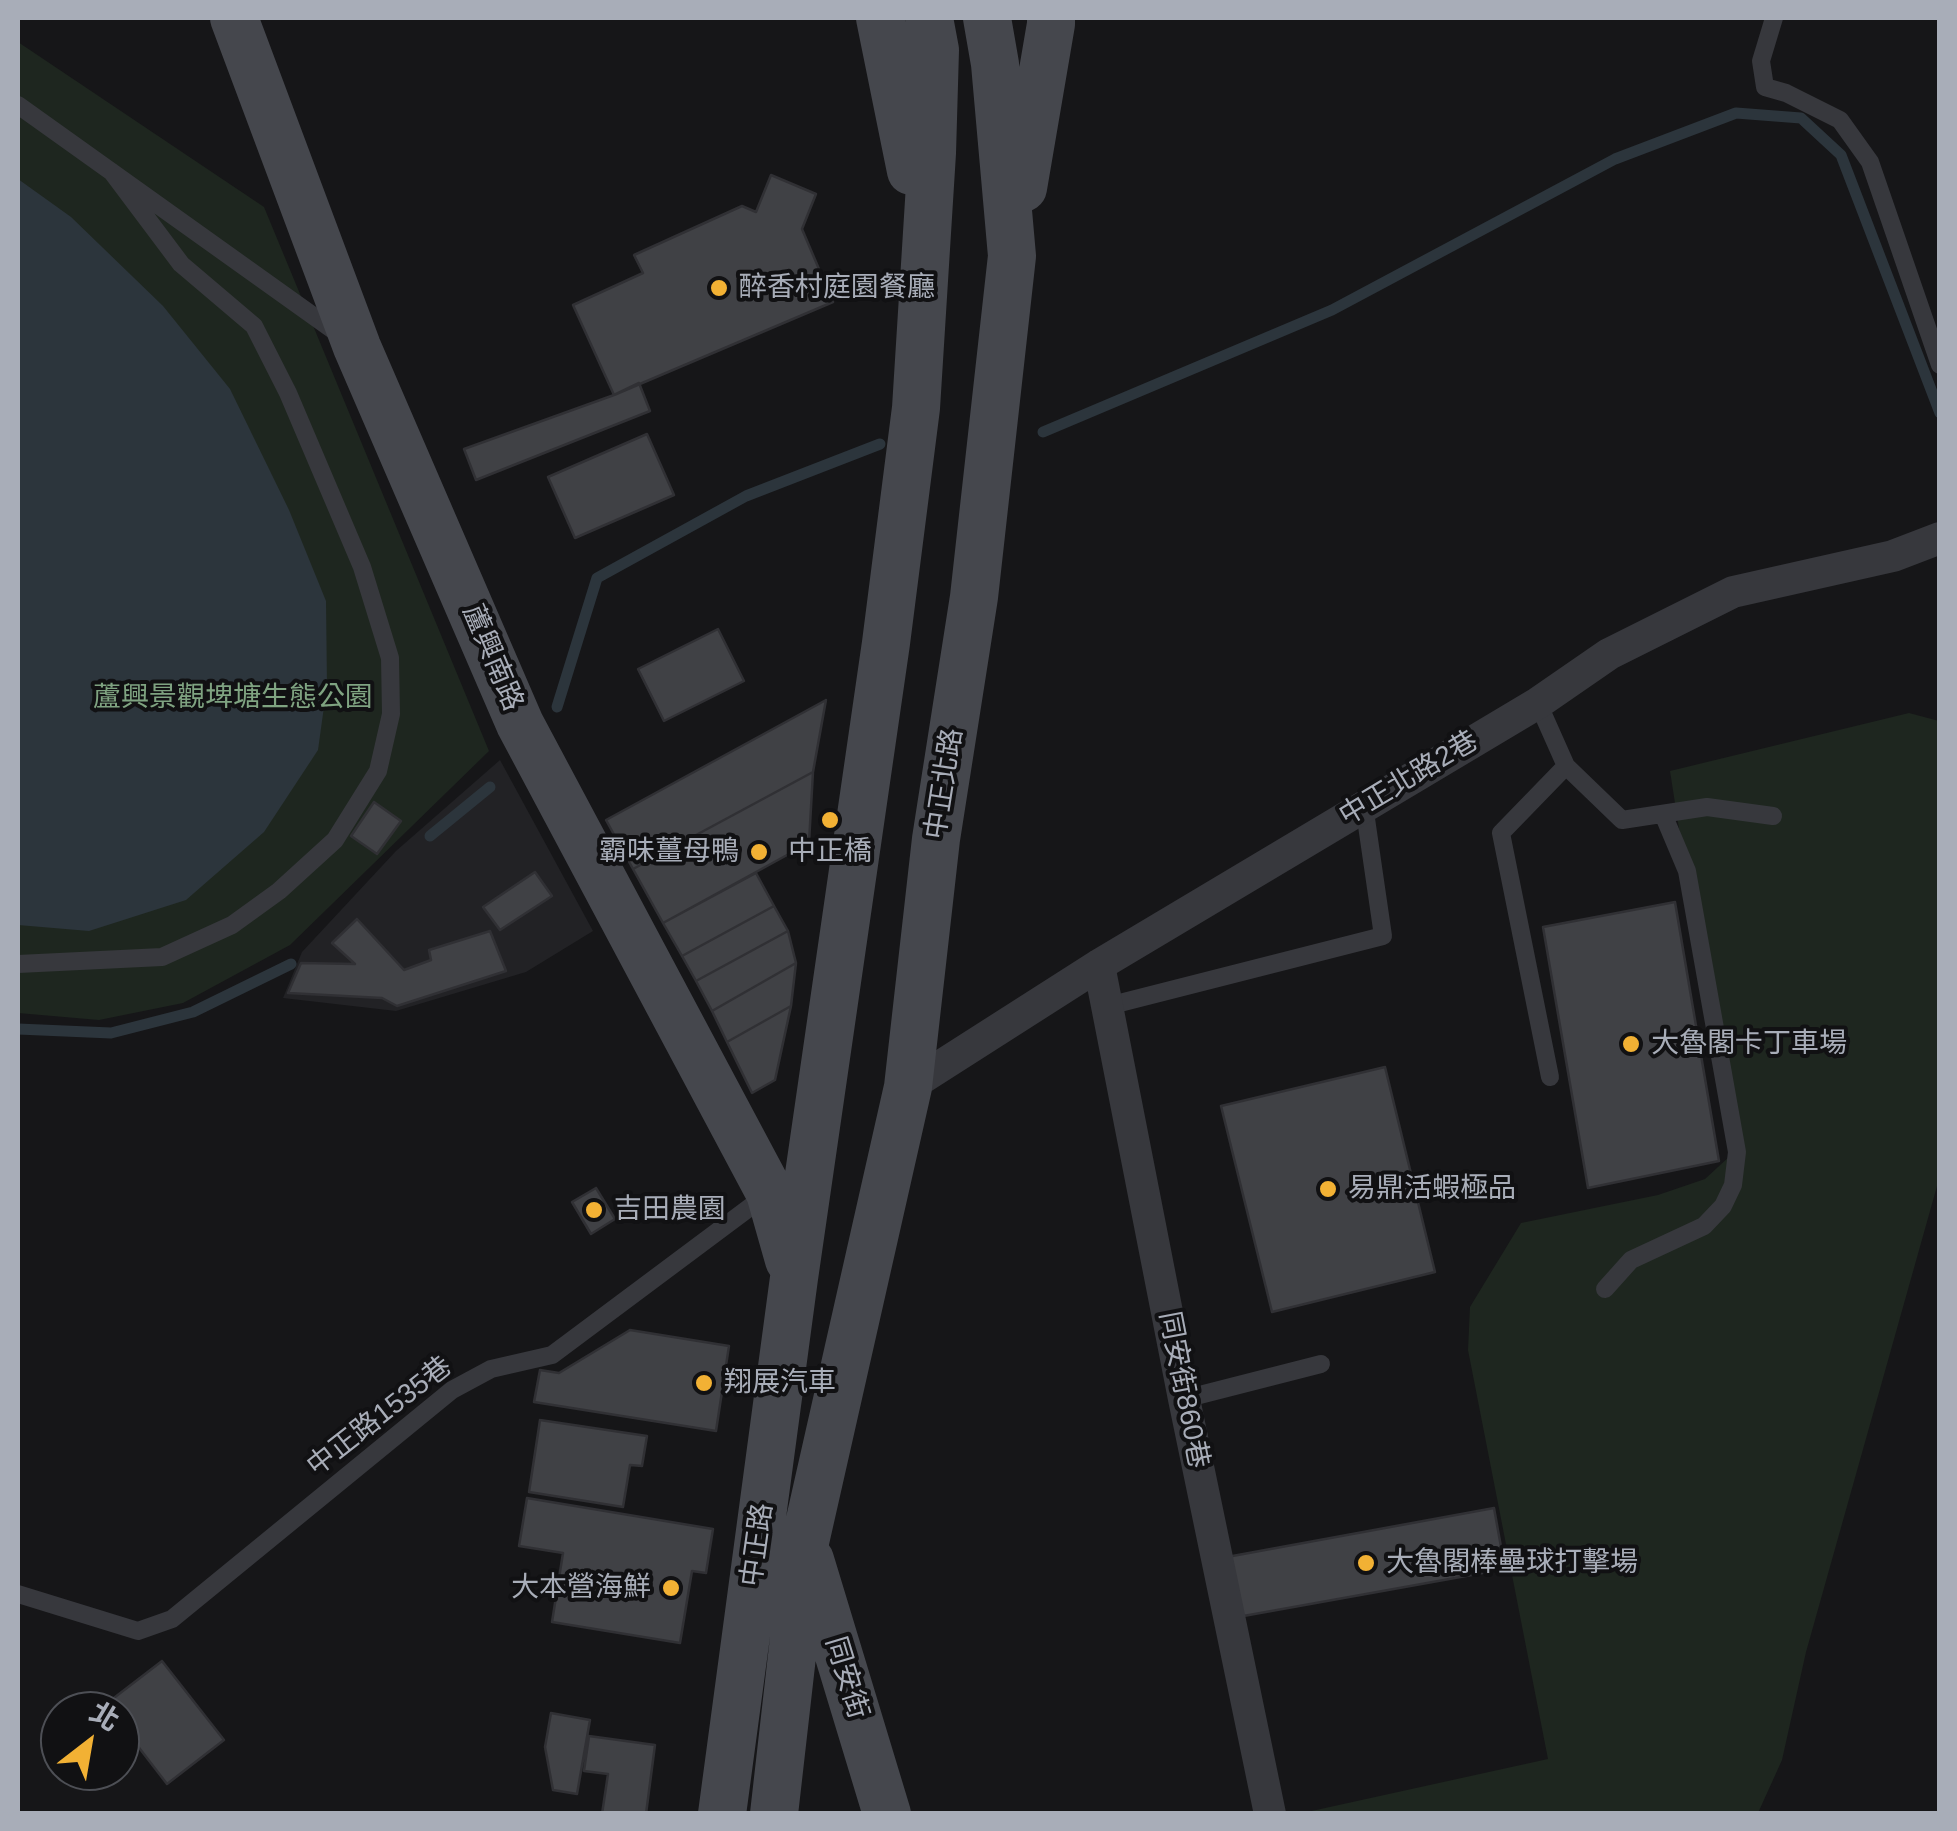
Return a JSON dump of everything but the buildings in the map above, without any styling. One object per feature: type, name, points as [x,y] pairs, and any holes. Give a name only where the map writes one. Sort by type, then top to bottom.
[{"type":"street","name":"蘆興南路","points":[[234,18],[357,347],[520,724],[770,1193],[794,1278]]},
{"type":"street","points":[[880,18],[925,244]]},
{"type":"street","points":[[794,1278],[916,408],[932,153],[935,50],[928,18]]},
{"type":"street","name":"中正北路","points":[[805,1542],[908,1086],[936,839],[974,597],[1012,256],[995,64],[987,18]]},
{"type":"street","points":[[1012,256],[1051,18]]},
{"type":"street","name":"中正北路2巷","points":[[908,1086],[1099,966],[1538,703],[1609,654],[1734,592],[1893,556],[1940,538]]},
{"type":"street","name":"同安街860巷","points":[[1099,966],[1270,1814]]},
{"type":"street","name":"中正路","points":[[722,1814],[794,1278]]},
{"type":"street","name":"中正路","points":[[774,1814],[805,1542]]},
{"type":"street","name":"同安街","points":[[805,1542],[886,1814]]},
{"type":"lane","points":[[1774,18],[1761,60],[1765,87],[1840,120],[1870,162],[1940,365]]},
{"type":"lane","points":[[18,104],[357,347]]},
{"type":"lane","points":[[18,964],[162,957],[232,925],[279,891],[334,840],[378,772],[391,714],[390,658],[362,567],[288,393],[254,326],[181,264],[112,172]]},
{"type":"lane","points":[[1538,703],[1566,766],[1622,820],[1707,806],[1774,816]]},
{"type":"lane","points":[[1550,1077],[1501,833],[1566,766]]},
{"type":"lane","points":[[1108,1006],[1383,936],[1364,806]]},
{"type":"lane","points":[[1604,1289],[1631,1260],[1704,1226],[1724,1206],[1733,1186],[1737,1152],[1687,871],[1663,814]]},
{"type":"lane","name":"中正路1535巷","points":[[18,1594],[138,1632],[172,1619],[452,1390],[491,1369],[552,1354],[770,1193]]},
{"type":"lane","points":[[1184,1399],[1321,1364]]},
{"type":"shaded area","points":[[18,179],[71,217],[163,306],[230,389],[289,510],[326,601],[327,685],[318,750],[264,832],[186,900],[89,931],[18,925]]},
{"type":"shaded area","points":[[500,760],[593,931],[526,972],[396,1011],[283,998],[302,952],[396,851]]},
{"type":"green space","name":"蘆興景觀埤塘生態公園","points":[[18,42],[264,207],[489,751],[290,945],[183,1003],[99,1020],[18,1013]]},
{"type":"green space","points":[[1909,713],[1939,721],[1939,1179],[1806,1652],[1782,1760],[1758,1813],[1298,1814],[1548,1759],[1468,1350],[1470,1307],[1521,1223],[1658,1195],[1705,1179],[1730,1156],[1670,771]]},
{"type":"waterway","points":[[1043,432],[1332,310],[1615,159],[1736,113],[1801,118],[1841,155],[1940,413]]},
{"type":"waterway","points":[[557,707],[597,578],[746,496],[880,444]]},
{"type":"waterway","points":[[430,836],[490,787]]},
{"type":"waterway","points":[[18,1029],[111,1033],[193,1012],[291,964]]},
{"type":"place","name":"醉香村庭園餐廳","points":[[719,288]]},
{"type":"place","name":"中正橋","points":[[830,820]]},
{"type":"place","name":"霸味薑母鴨","points":[[759,852]]},
{"type":"place","name":"大魯閣卡丁車場","points":[[1631,1044]]},
{"type":"place","name":"易鼎活蝦極品","points":[[1328,1189]]},
{"type":"place","name":"吉田農園","points":[[594,1210]]},
{"type":"place","name":"翔展汽車","points":[[704,1383]]},
{"type":"place","name":"大魯閣棒壘球打擊場","points":[[1366,1563]]},
{"type":"place","name":"大本營海鮮","points":[[671,1588]]}]
